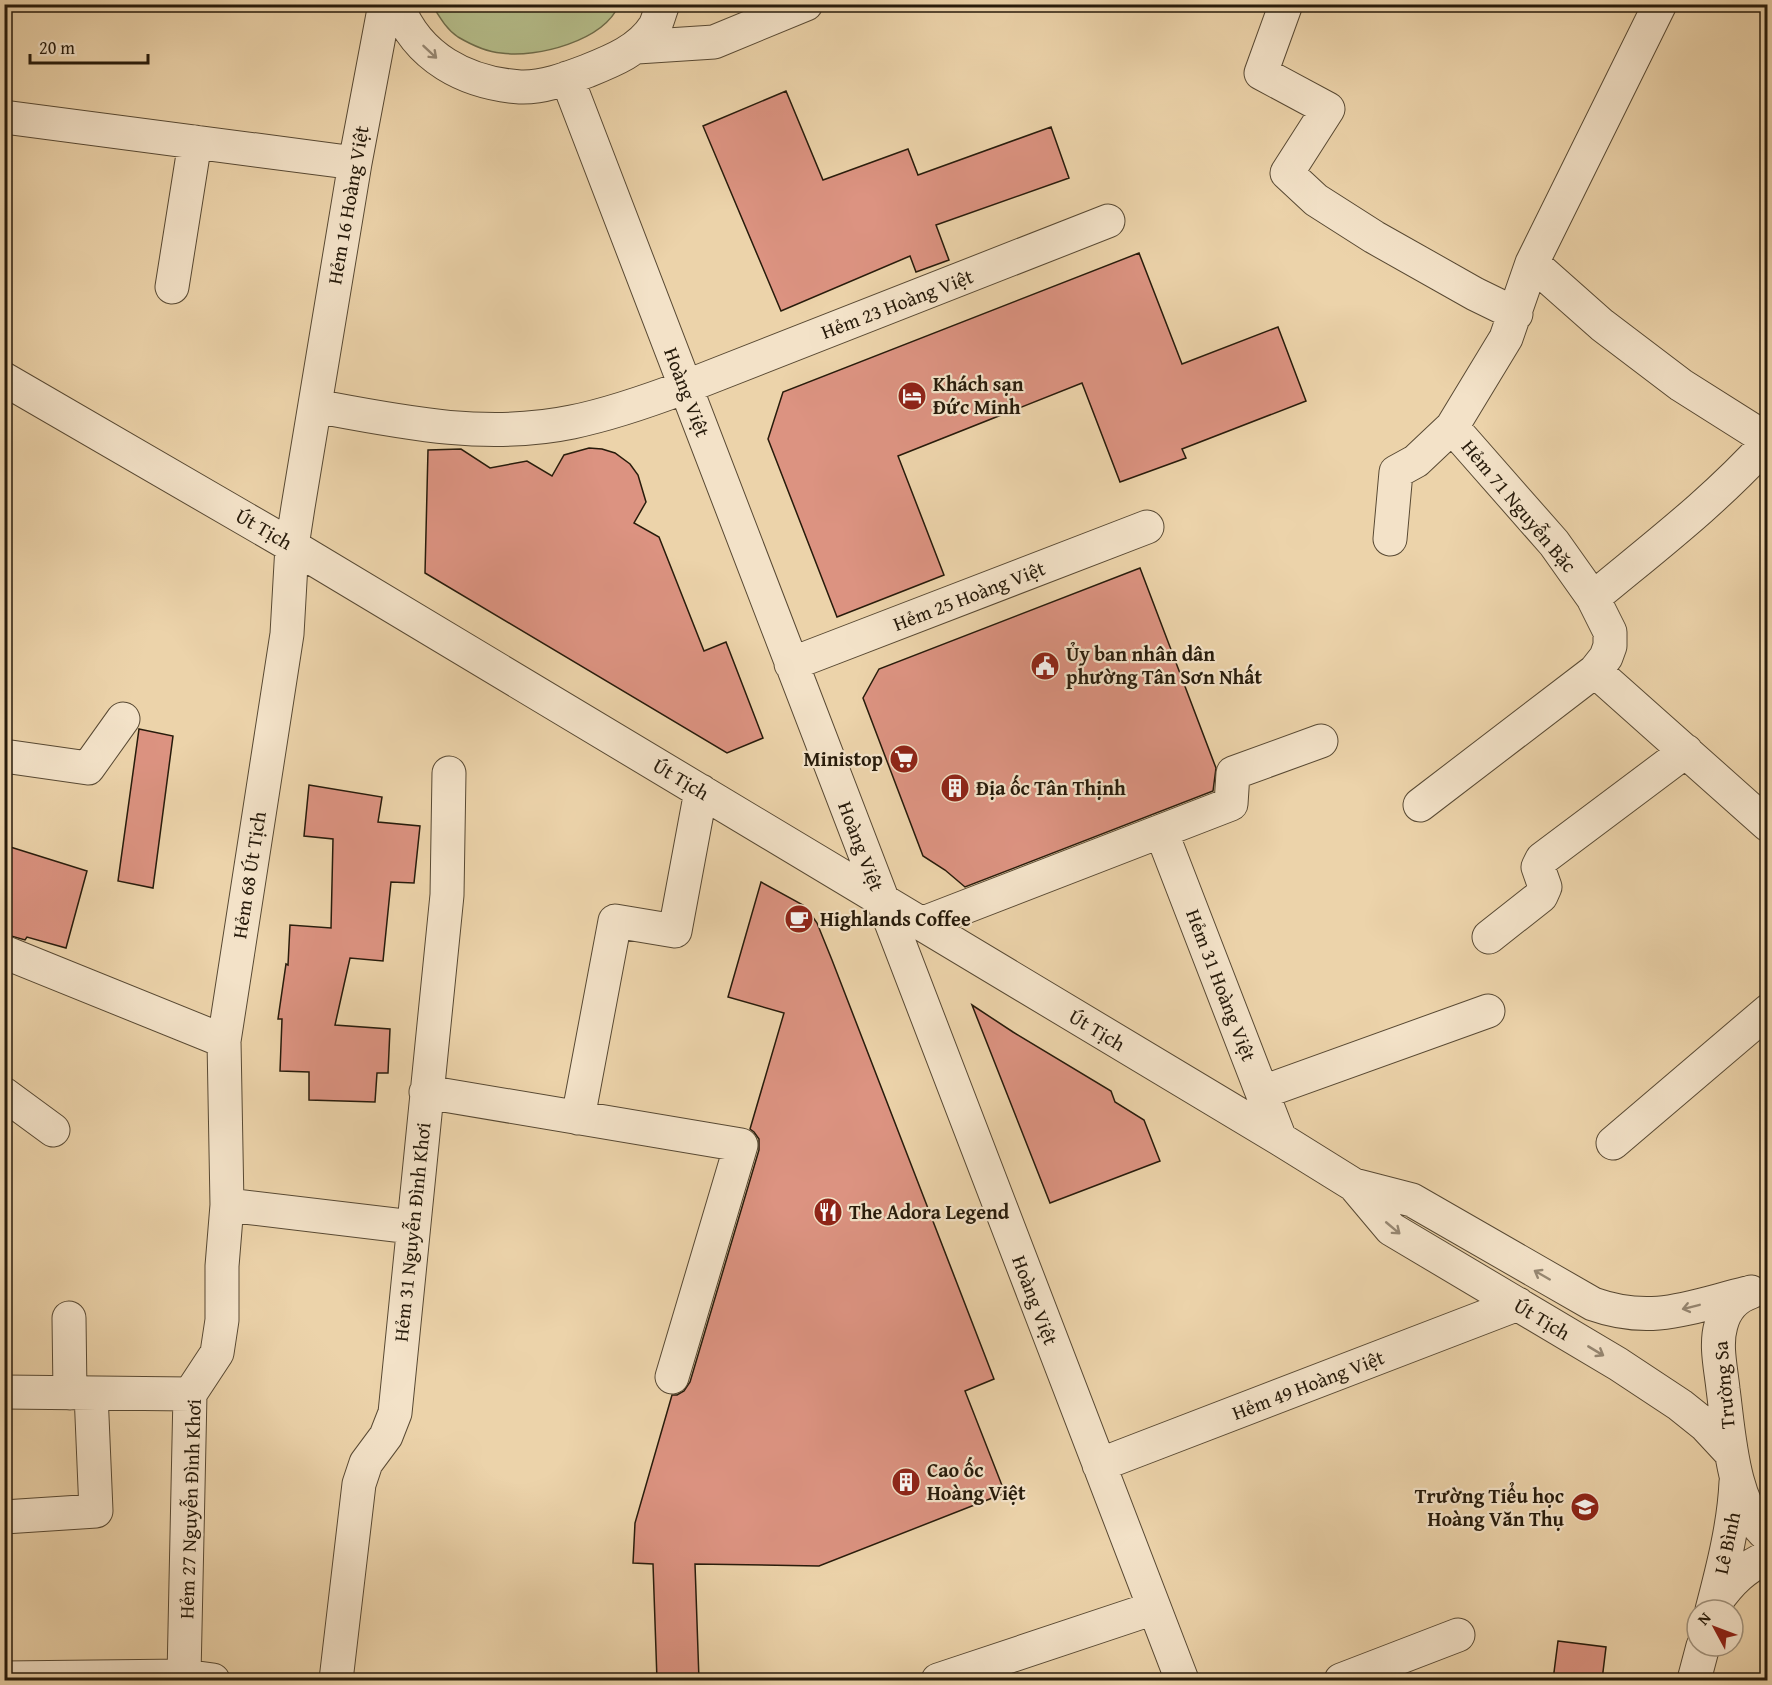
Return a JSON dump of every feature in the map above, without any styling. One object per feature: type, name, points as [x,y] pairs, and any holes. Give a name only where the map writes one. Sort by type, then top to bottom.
[{"type":"street","name":"Hẻm 16 Hoàng Việt","points":[[292,546],[355,163],[385,4]]},
{"type":"street","points":[[398,4],[401,14],[415,37],[430,54],[453,70],[488,81],[522,87],[567,78],[604,64],[637,47],[655,26],[663,4]]},
{"type":"street","points":[[637,47],[714,42],[806,4]]},
{"type":"street","points":[[1286,4],[1261,73],[1328,109],[1287,173],[1316,200],[1374,237],[1475,294],[1516,314]]},
{"type":"street","name":"Hẻm 71 Nguyễn Bặc","points":[[1595,671],[1606,657],[1610,646],[1610,632],[1593,598],[1554,543],[1452,427],[1506,338],[1532,263],[1660,4]]},
{"type":"street","name":"Hoàng Việt","points":[[567,78],[1182,1680]]},
{"type":"street","points":[[4,117],[355,163]]},
{"type":"street","points":[[172,287],[195,142]]},
{"type":"street","name":"Hẻm 23 Hoàng Việt","points":[[685,387],[1108,221]]},
{"type":"street","points":[[1532,263],[1602,325],[1681,385],[1767,441],[1743,470],[1711,500],[1593,598]]},
{"type":"street","name":"Út Tịch","points":[[4,379],[292,546],[1354,1185],[1412,1200],[1593,1304]]},
{"type":"street","points":[[315,406],[402,423],[448,429],[493,430],[570,423],[637,405],[685,387]]},
{"type":"street","points":[[1390,539],[1396,472],[1416,461],[1452,427]]},
{"type":"street","name":"Hẻm 25 Hoàng Việt","points":[[792,664],[1147,527]]},
{"type":"street","name":"Hẻm 68 Út Tịch","points":[[227,1205],[224,1041],[287,634],[292,546]]},
{"type":"street","points":[[1420,805],[1595,671],[1765,819]]},
{"type":"street","points":[[4,756],[88,768],[123,719]]},
{"type":"street","points":[[921,924],[1231,804],[1233,773],[1321,741]]},
{"type":"street","points":[[1489,937],[1542,896],[1545,887],[1538,867],[1542,859],[1686,751]]},
{"type":"street","name":"Hẻm 31 Nguyễn Đình Khơi","points":[[336,1680],[359,1484],[366,1463],[386,1436],[395,1413],[447,895],[449,773]]},
{"type":"street","points":[[578,1118],[615,921],[675,931],[701,791]]},
{"type":"street","name":"Hẻm 31 Hoàng Việt","points":[[1161,831],[1280,1139]]},
{"type":"street","points":[[4,952],[224,1041]]},
{"type":"street","points":[[1263,1092],[1488,1011]]},
{"type":"street","points":[[1613,1143],[1767,1011]]},
{"type":"street","points":[[426,1092],[741,1145],[672,1377]]},
{"type":"street","points":[[4,1094],[53,1130]]},
{"type":"street","name":"Út Tịch","points":[[1354,1185],[1391,1229],[1618,1364],[1680,1405],[1705,1425],[1734,1464]]},
{"type":"street","points":[[227,1205],[412,1227]]},
{"type":"street","name":"Hẻm 27 Nguyễn Đình Khơi","points":[[199,1678],[190,1394],[217,1353],[222,1320],[222,1266],[227,1205]]},
{"type":"street","name":"Trường Sa","points":[[1593,1304],[1631,1314],[1667,1313],[1757,1290]]},
{"type":"street","name":"Trường Sa","points":[[1734,1464],[1719,1348],[1720,1326],[1728,1308],[1757,1290]]},
{"type":"street","name":"Hẻm 49 Hoàng Việt","points":[[1099,1465],[1518,1304]]},
{"type":"street","points":[[4,1517],[96,1511],[69,1318]]},
{"type":"street","points":[[4,1392],[190,1394]]},
{"type":"street","points":[[1734,1464],[1748,1510],[1767,1536]]},
{"type":"street","name":"Lê Bình","points":[[1714,1598],[1732,1520],[1734,1464]]},
{"type":"street","points":[[1719,1598],[1738,1575],[1767,1557]]},
{"type":"street","points":[[938,1680],[1154,1608]]},
{"type":"street","points":[[1341,1680],[1458,1635]]},
{"type":"street","points":[[1694,1680],[1700,1658]]},
{"type":"street","points":[[4,1678],[199,1678]]},
{"type":"green space","points":[[432,5],[619,5],[611,18],[584,37],[550,50],[516,54],[490,51],[458,37],[446,26]]},
{"type":"building","points":[[786,91],[823,180],[908,149],[918,175],[1051,127],[1069,178],[936,225],[949,260],[916,272],[910,256],[781,311],[703,126]]},
{"type":"building","points":[[1139,253],[1182,364],[1278,327],[1306,401],[1182,449],[1186,458],[1120,482],[1082,383],[898,456],[944,575],[837,617],[768,439],[783,392]]},
{"type":"building","points":[[589,448],[615,453],[630,464],[638,475],[646,502],[634,523],[659,537],[704,651],[726,642],[763,738],[727,753],[425,573],[428,450],[461,449],[490,468],[527,461],[552,476],[564,455]]},
{"type":"building","points":[[1140,568],[1216,768],[1213,791],[965,887],[945,870],[923,856],[863,698],[879,669]]},
{"type":"building","points":[[139,729],[173,736],[153,888],[118,881]]},
{"type":"building","points":[[309,785],[382,797],[378,822],[420,826],[414,883],[391,882],[383,961],[350,958],[335,1025],[390,1029],[388,1073],[377,1073],[375,1102],[309,1100],[309,1072],[280,1071],[282,1019],[278,1019],[286,964],[288,965],[290,925],[331,928],[333,839],[304,836]]},
{"type":"building","points":[[4,845],[87,871],[66,948],[27,937],[25,940],[4,934]]},
{"type":"building","name":"The Adora Legend","points":[[761,882],[803,905],[817,923],[832,960],[994,1379],[965,1391],[1005,1493],[819,1566],[695,1564],[699,1680],[657,1680],[653,1564],[633,1563],[635,1523],[672,1395],[684,1391],[690,1382],[759,1150],[759,1139],[750,1129],[784,1013],[728,997]]},
{"type":"building","points":[[972,1005],[1111,1091],[1115,1102],[1144,1120],[1160,1161],[1050,1203]]},
{"type":"building","points":[[1558,1641],[1606,1647],[1602,1680],[1553,1680]]},
{"type":"place","name":"Khách sạn Đức Minh","points":[[912,396]]},
{"type":"place","name":"Ủy ban nhân dân phường Tân Sơn Nhất","points":[[1045,666]]},
{"type":"place","name":"Ministop","points":[[904,759]]},
{"type":"place","name":"Địa ốc Tân Thịnh","points":[[955,788]]},
{"type":"place","name":"Highlands Coffee","points":[[799,919]]},
{"type":"place","name":"The Adora Legend","points":[[828,1212]]},
{"type":"place","name":"Cao ốc Hoàng Việt","points":[[906,1482]]},
{"type":"place","name":"Trường Tiểu học Hoàng Văn Thụ","points":[[1585,1507]]}]
